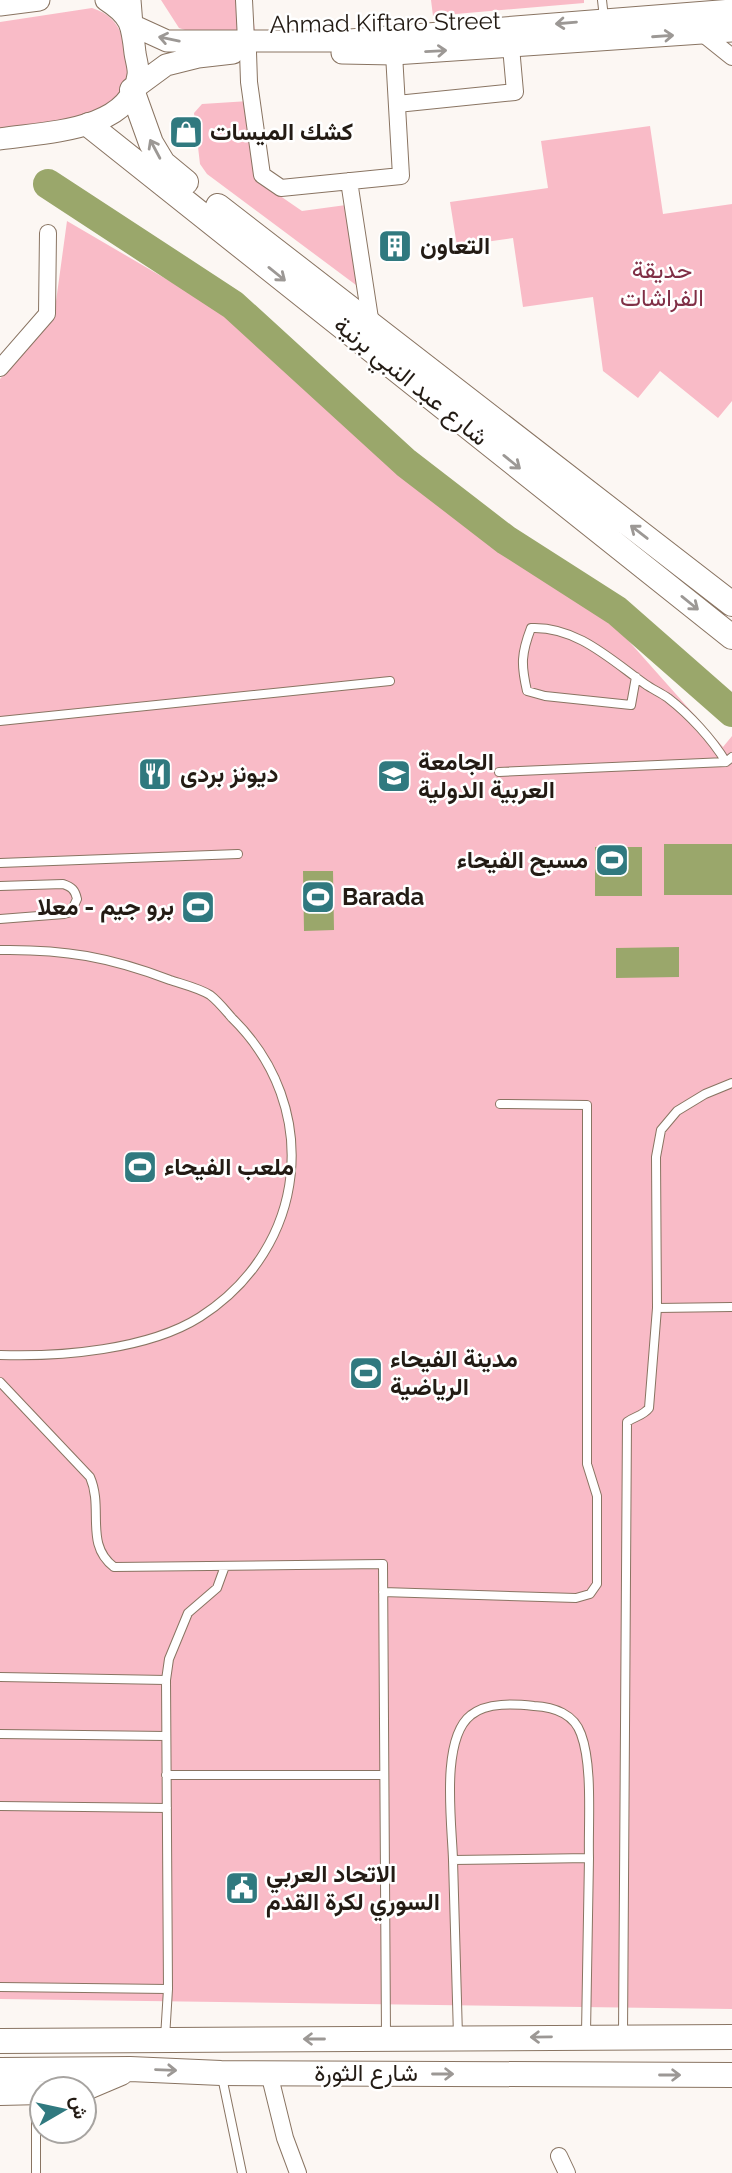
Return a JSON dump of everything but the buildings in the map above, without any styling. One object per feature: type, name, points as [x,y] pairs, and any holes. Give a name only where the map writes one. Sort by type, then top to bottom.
[{"type":"main road","points":[[0,5],[39,0]]},
{"type":"main road","points":[[106,0],[121,9],[132,25]]},
{"type":"main road","points":[[130,0],[138,75],[132,90]]},
{"type":"main road","name":"Ahmad Kiftaro Street","points":[[89,125],[118,110],[132,90],[166,65],[247,46],[337,41],[603,10],[732,10]]},
{"type":"main road","name":"Ahmad Kiftaro Street","points":[[132,25],[167,41],[394,54],[732,30]]},
{"type":"main road","name":"شارع عبد النبي برنية","points":[[132,90],[151,143],[163,163],[732,604]]},
{"type":"main road","points":[[0,139],[89,125]]},
{"type":"main road","name":"شارع عبد النبي برنية","points":[[89,125],[732,637]]},
{"type":"main road","points":[[0,2028],[155,2039]]},
{"type":"main road","name":"شارع الثورة","points":[[0,2041],[732,2037]]},
{"type":"main road","points":[[98,2083],[130,2069]]},
{"type":"main road","name":"شارع الثورة","points":[[0,2070],[732,2075]]},
{"type":"main road","points":[[0,2093],[28,2092]]},
{"type":"street","points":[[244,0],[249,82],[262,175],[281,188],[401,176],[394,54]]},
{"type":"street","points":[[702,33],[732,57]]},
{"type":"street","points":[[397,104],[516,92],[511,47]]},
{"type":"street","points":[[349,181],[371,325]]},
{"type":"street","points":[[0,368],[47,314],[48,233]]},
{"type":"street","points":[[269,2073],[285,2138],[299,2173]]},
{"type":"street","points":[[559,2156],[567,2173]]},
{"type":"lane","points":[[636,677],[631,705],[545,696],[527,691],[523,650],[531,628],[548,627],[572,635],[622,666],[668,698],[729,760]]},
{"type":"lane","points":[[0,721],[390,681]]},
{"type":"lane","points":[[499,772],[729,760]]},
{"type":"lane","points":[[0,863],[238,854]]},
{"type":"lane","points":[[0,886],[63,884],[71,887],[78,900],[71,912],[64,915],[0,919]]},
{"type":"lane","points":[[0,950],[84,954],[129,964],[209,995],[251,1036],[278,1083],[293,1139],[288,1196],[272,1242],[239,1286],[200,1317],[154,1338],[98,1350],[37,1357],[0,1355]]},
{"type":"lane","points":[[623,2036],[627,1422],[644,1415],[649,1408],[657,1308],[656,1157],[661,1130],[677,1111],[705,1094],[732,1083]]},
{"type":"lane","points":[[383,1592],[576,1598],[590,1594],[597,1584],[597,1496],[587,1464],[587,1105],[500,1104]]},
{"type":"lane","points":[[657,1308],[732,1307]]},
{"type":"lane","points":[[0,1382],[90,1477],[95,1489],[99,1551],[105,1561],[114,1567],[383,1564],[386,2038]]},
{"type":"lane","points":[[155,2039],[168,1989],[166,1680],[169,1659],[188,1613],[217,1587],[225,1566]]},
{"type":"lane","points":[[0,1677],[166,1680]]},
{"type":"lane","points":[[458,2038],[450,1782],[457,1732],[472,1714],[491,1707],[515,1704],[560,1710],[581,1733],[587,1777],[589,1858],[585,2036]]},
{"type":"lane","points":[[0,1734],[166,1737]]},
{"type":"lane","points":[[166,1775],[384,1776]]},
{"type":"lane","points":[[0,1806],[167,1808]]},
{"type":"lane","points":[[453,1860],[589,1858]]},
{"type":"lane","points":[[0,1987],[168,1989]]},
{"type":"lane","points":[[221,2073],[242,2173]]},
{"type":"lane","points":[[36,2173],[37,2145]]},
{"type":"green space","points":[[161,0],[251,0],[255,31],[200,35],[179,28]]},
{"type":"green space","points":[[431,0],[584,0],[584,3],[433,16]]},
{"type":"green space","points":[[92,8],[112,19],[118,27],[125,47],[130,80],[103,117],[0,128],[0,22]]},
{"type":"green space","points":[[249,101],[257,180],[302,211],[346,205],[360,288],[207,174],[200,164],[194,113],[202,104]]},
{"type":"green space","name":"حديقة الفراشات","points":[[650,126],[663,214],[732,204],[732,401],[718,418],[660,371],[638,398],[603,371],[593,297],[523,307],[513,238],[457,246],[450,202],[548,188],[541,141]]},
{"type":"green space","name":"مدينة الفيحاء الرياضية","points":[[67,221],[226,314],[399,472],[500,549],[610,620],[723,747],[732,736],[732,2009],[0,1999],[0,379],[54,316]]},
{"type":"shaded area","points":[[664,844],[732,844],[732,895],[664,895]]},
{"type":"shaded area","points":[[595,847],[642,847],[642,896],[595,896]]},
{"type":"shaded area","points":[[303,871],[333,871],[334,930],[304,931]]},
{"type":"shaded area","points":[[679,947],[679,977],[616,978],[616,948]]},
{"type":"waterway","points":[[48,184],[233,305],[406,463],[506,540],[617,611],[732,712]]},
{"type":"place","name":"كشك الميسات","points":[[186,132]]},
{"type":"place","name":"التعاون","points":[[395,246]]},
{"type":"place","name":"ديونز بردى","points":[[155,774]]},
{"type":"place","name":"الجامعة العربية الدولية","points":[[394,776]]},
{"type":"place","name":"مسبح الفيحاء","points":[[612,860]]},
{"type":"place","name":"Barada","points":[[318,897]]},
{"type":"place","name":"برو جيم - معلا","points":[[198,907]]},
{"type":"place","name":"ملعب الفيحاء","points":[[140,1167]]},
{"type":"place","name":"مدينة الفيحاء الرياضية","points":[[366,1373]]},
{"type":"place","name":"الاتحاد العربي السوري لكرة القدم","points":[[242,1888]]}]
